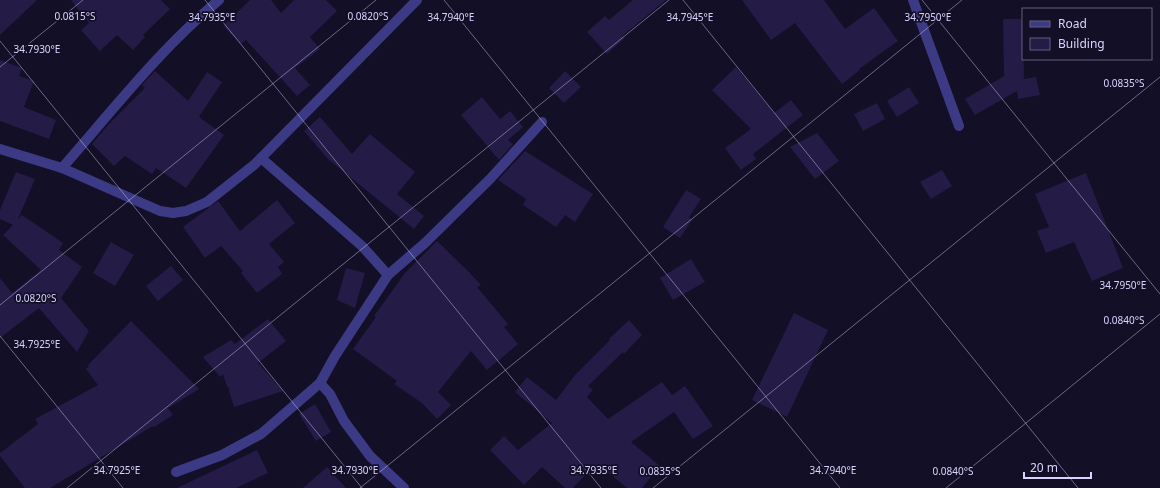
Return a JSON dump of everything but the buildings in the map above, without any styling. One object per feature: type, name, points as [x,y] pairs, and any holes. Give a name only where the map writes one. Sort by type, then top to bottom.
[{"type":"street","points":[[62,168],[153,63],[219,0]]},
{"type":"street","points":[[0,149],[62,168],[160,210],[173,214],[186,211],[206,202],[254,165],[417,0]]},
{"type":"street","points":[[913,0],[959,126]]},
{"type":"street","points":[[176,472],[222,455],[261,434],[320,383],[335,356],[388,275],[425,243],[490,179],[542,122]]},
{"type":"street","points":[[261,158],[362,246],[388,275]]},
{"type":"street","points":[[320,383],[330,394],[344,421],[370,456],[404,488]]}]
